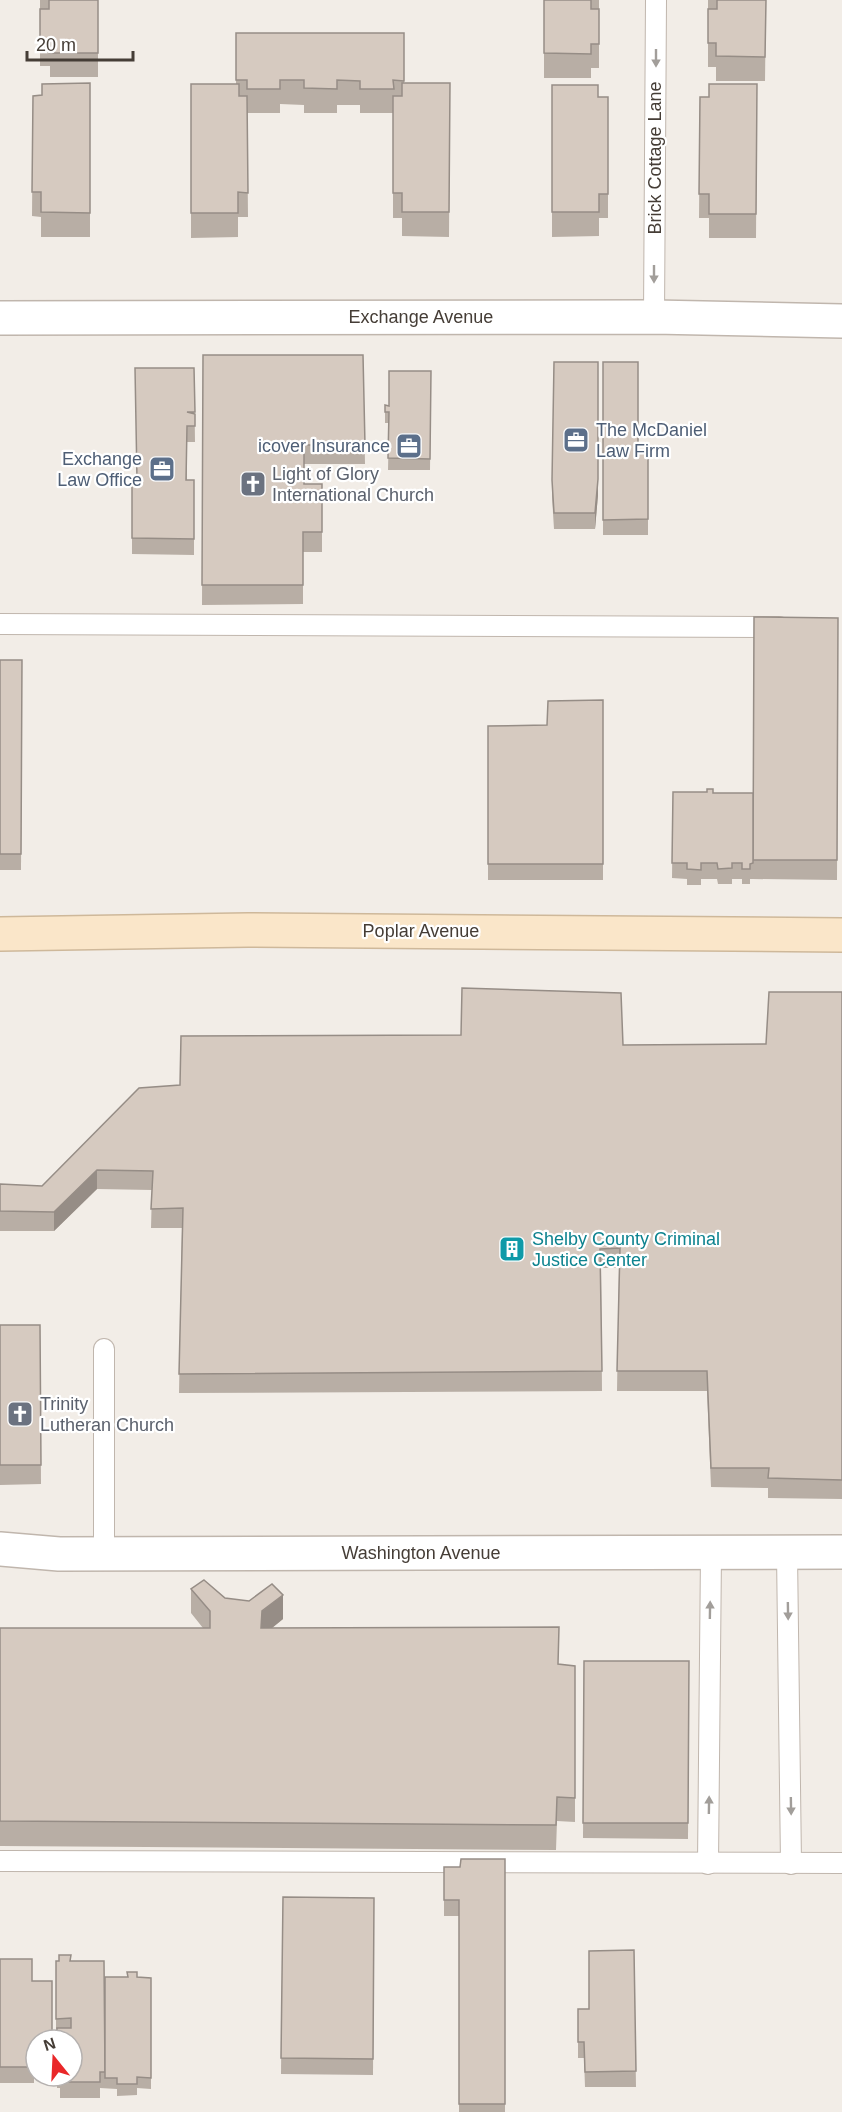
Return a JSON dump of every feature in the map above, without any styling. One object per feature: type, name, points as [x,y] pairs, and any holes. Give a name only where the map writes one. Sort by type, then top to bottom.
[{"type":"main road","name":"Poplar Avenue","points":[[0,934],[248,930],[842,934]]},
{"type":"street","name":"Exchange Avenue","points":[[0,318],[654,317],[842,321]]},
{"type":"street","name":"Washington Avenue","points":[[0,1549],[59,1554],[842,1552]]},
{"type":"lane","name":"Brick Cottage Lane","points":[[654,317],[656,0]]},
{"type":"lane","points":[[0,624],[798,627]]},
{"type":"lane","points":[[104,1349],[104,1553]]},
{"type":"lane","points":[[708,1864],[711,1552]]},
{"type":"lane","points":[[787,1552],[791,1864]]},
{"type":"lane","points":[[0,1861],[842,1863]]},
{"type":"building","points":[[49,0],[98,0],[98,53],[50,53],[50,42],[40,41],[40,9],[49,9]]},
{"type":"building","points":[[544,0],[591,0],[591,9],[599,9],[599,44],[591,44],[591,54],[544,53]]},
{"type":"building","points":[[717,0],[766,0],[765,57],[716,56],[716,43],[708,43],[708,9],[717,9]]},
{"type":"building","points":[[236,33],[404,33],[404,81],[393,80],[394,89],[360,89],[360,81],[337,80],[337,89],[304,88],[304,80],[280,80],[280,89],[247,89],[247,80],[236,80]]},
{"type":"building","points":[[90,83],[90,213],[41,212],[41,192],[32,192],[33,96],[42,95],[42,84]]},
{"type":"building","points":[[402,83],[450,83],[449,212],[402,212],[402,193],[393,193],[393,96],[402,96]]},
{"type":"building","points":[[191,84],[239,84],[239,96],[247,96],[248,193],[238,192],[238,213],[191,213]]},
{"type":"building","points":[[709,84],[757,84],[756,214],[709,214],[709,194],[699,194],[700,97],[709,97]]},
{"type":"building","points":[[552,85],[598,85],[598,97],[608,97],[608,194],[599,194],[599,212],[552,212]]},
{"type":"building","name":"Light of Glory International Church","points":[[203,355],[363,355],[365,445],[304,445],[304,484],[322,484],[322,532],[303,532],[303,585],[202,585]]},
{"type":"building","name":"The McDaniel Law Firm","points":[[554,362],[598,362],[598,479],[595,513],[554,513],[552,480]]},
{"type":"building","points":[[603,362],[638,362],[638,452],[648,452],[648,519],[603,520]]},
{"type":"building","name":"Exchange Law Office","points":[[135,368],[194,368],[195,412],[187,412],[195,414],[195,426],[187,426],[186,480],[194,480],[194,539],[132,538],[132,479],[137,480]]},
{"type":"building","name":"icover Insurance","points":[[389,371],[431,371],[430,459],[388,458],[389,412],[385,412],[385,405],[389,406]]},
{"type":"building","points":[[754,617],[838,618],[837,860],[753,860]]},
{"type":"building","points":[[0,660],[22,660],[21,854],[0,854]]},
{"type":"building","points":[[603,700],[603,864],[488,864],[488,726],[547,725],[548,701]]},
{"type":"building","points":[[707,789],[713,789],[713,793],[753,793],[753,863],[750,864],[750,869],[742,869],[742,863],[732,863],[732,868],[718,869],[717,863],[701,863],[701,870],[687,869],[687,863],[672,863],[673,792],[707,792]]},
{"type":"building","name":"Shelby County Criminal Justice Center","points":[[462,988],[621,993],[623,1045],[766,1044],[769,992],[842,992],[842,1480],[768,1478],[769,1468],[711,1468],[707,1371],[617,1371],[620,1248],[600,1249],[602,1371],[179,1374],[183,1208],[151,1209],[153,1171],[97,1170],[54,1212],[0,1211],[0,1184],[42,1186],[139,1088],[180,1085],[181,1036],[461,1035]]},
{"type":"building","name":"Trinity Lutheran Church","points":[[0,1325],[40,1325],[41,1465],[0,1465]]},
{"type":"building","points":[[204,1580],[225,1598],[249,1601],[272,1584],[283,1595],[262,1611],[261,1628],[559,1627],[558,1664],[575,1666],[575,1798],[557,1797],[556,1825],[0,1821],[0,1628],[210,1628],[210,1611],[191,1589]]},
{"type":"building","points":[[584,1661],[689,1661],[688,1823],[583,1823]]},
{"type":"building","points":[[461,1859],[505,1859],[505,2104],[459,2104],[459,1900],[444,1900],[444,1867],[460,1867]]},
{"type":"building","points":[[283,1897],[374,1898],[373,2059],[281,2058]]},
{"type":"building","points":[[634,1950],[636,2071],[585,2072],[584,2042],[578,2042],[578,2009],[589,2009],[589,1951]]},
{"type":"building","points":[[59,1955],[71,1955],[70,1961],[104,1961],[105,2072],[100,2072],[100,2082],[84,2082],[84,2028],[71,2028],[71,2018],[56,2019],[56,1961],[59,1961]]},
{"type":"building","points":[[0,1959],[32,1959],[32,1981],[52,1981],[52,2028],[24,2028],[24,2067],[0,2067]]},
{"type":"building","points":[[127,1972],[137,1972],[137,1977],[151,1978],[151,2078],[137,2077],[137,2084],[117,2084],[117,2078],[105,2078],[105,1977],[128,1977]]},
{"type":"place","name":"The McDaniel Law Firm","points":[[576,440]]},
{"type":"place","name":"icover Insurance","points":[[409,446]]},
{"type":"place","name":"Exchange Law Office","points":[[162,469]]},
{"type":"place","name":"Light of Glory International Church","points":[[253,484]]},
{"type":"place","name":"Shelby County Criminal Justice Center","points":[[512,1249]]},
{"type":"place","name":"Trinity Lutheran Church","points":[[20,1414]]}]
